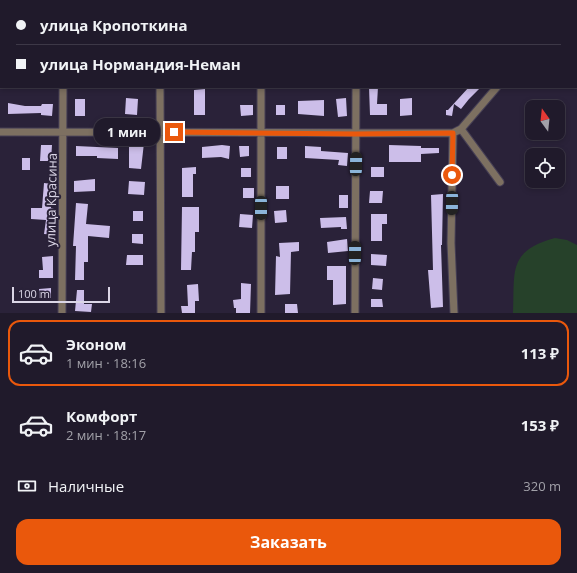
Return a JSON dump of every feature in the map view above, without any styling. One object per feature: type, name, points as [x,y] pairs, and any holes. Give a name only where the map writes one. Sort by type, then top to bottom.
[{"type":"street","name":"улица Красина","points":[[62,313],[63,88]]},
{"type":"street","points":[[160,88],[161,313]]},
{"type":"street","points":[[261,88],[261,313]]},
{"type":"street","points":[[355,313],[356,88]]},
{"type":"street","points":[[0,132],[356,134],[453,133],[461,129],[496,88]]},
{"type":"street","points":[[461,129],[500,182]]},
{"type":"street","points":[[453,133],[451,243],[454,313]]},
{"type":"green space","points":[[555,238],[567,240],[577,245],[577,313],[513,313],[515,275],[517,265],[521,257],[528,249],[539,243]]},
{"type":"building","points":[[369,88],[378,88],[377,104],[387,104],[387,115],[370,115]]},
{"type":"building","points":[[468,88],[480,88],[461,109],[454,104],[452,116],[446,115],[446,110],[448,110]]},
{"type":"building","points":[[205,89],[205,115],[194,115],[194,90]]},
{"type":"building","points":[[126,98],[138,99],[137,115],[125,114]]},
{"type":"building","points":[[346,98],[347,116],[338,117],[336,99]]},
{"type":"building","points":[[412,98],[412,115],[400,116],[400,99]]},
{"type":"building","points":[[75,99],[85,99],[85,116],[75,116]]},
{"type":"building","points":[[324,100],[324,116],[298,114],[298,101]]},
{"type":"building","points":[[8,103],[25,106],[53,104],[52,116],[41,115],[41,113],[8,114]]},
{"type":"building","points":[[240,105],[253,105],[253,115],[241,116]]},
{"type":"building","points":[[276,105],[285,105],[285,115],[276,115]]},
{"type":"building","points":[[129,143],[144,143],[141,169],[129,168]]},
{"type":"building","points":[[41,145],[52,145],[51,161],[40,161]]},
{"type":"building","points":[[222,145],[230,146],[229,159],[221,157],[202,158],[202,147]]},
{"type":"building","points":[[389,145],[439,148],[439,153],[421,154],[421,162],[389,162]]},
{"type":"building","points":[[76,146],[118,148],[118,159],[97,158],[97,156],[76,156]]},
{"type":"building","points":[[239,146],[249,146],[249,156],[240,157]]},
{"type":"building","points":[[305,146],[321,147],[321,151],[348,153],[347,166],[338,165],[339,160],[305,158]]},
{"type":"building","points":[[277,147],[287,147],[287,159],[277,159]]},
{"type":"building","points":[[22,158],[30,158],[30,170],[22,170]]},
{"type":"building","points":[[196,167],[196,174],[193,174],[193,197],[182,197],[182,168]]},
{"type":"building","points":[[371,167],[384,167],[384,177],[371,177]]},
{"type":"building","points":[[241,168],[251,168],[251,177],[241,177]]},
{"type":"building","points":[[95,179],[95,191],[74,192],[74,181]]},
{"type":"building","points":[[129,181],[145,182],[144,195],[128,194]]},
{"type":"building","points":[[44,183],[52,184],[51,208],[54,209],[53,225],[56,226],[55,235],[44,234],[46,220],[31,219],[31,208],[42,208]]},
{"type":"building","points":[[276,186],[289,186],[289,199],[276,199]]},
{"type":"building","points":[[243,188],[254,188],[254,198],[243,198]]},
{"type":"building","points":[[370,191],[383,191],[382,203],[369,203]]},
{"type":"building","points":[[443,194],[441,245],[443,307],[431,308],[428,270],[433,270],[431,195]]},
{"type":"building","points":[[339,195],[348,195],[348,208],[339,208]]},
{"type":"building","points":[[76,203],[88,204],[86,224],[110,226],[109,238],[88,236],[88,262],[84,262],[84,280],[75,280],[76,246],[73,246]]},
{"type":"building","points":[[182,207],[199,207],[199,232],[195,232],[195,252],[192,252],[191,270],[181,270]]},
{"type":"building","points":[[286,210],[287,222],[275,223],[274,211]]},
{"type":"building","points":[[133,211],[143,211],[143,221],[133,221]]},
{"type":"building","points":[[240,214],[253,215],[252,228],[239,227]]},
{"type":"building","points":[[371,214],[387,214],[387,224],[382,224],[382,241],[371,241]]},
{"type":"building","points":[[346,217],[347,229],[341,229],[341,227],[321,228],[320,218]]},
{"type":"building","points":[[132,234],[143,234],[143,244],[132,243]]},
{"type":"building","points":[[347,239],[348,251],[328,253],[327,242]]},
{"type":"building","points":[[299,242],[299,251],[291,252],[290,294],[275,295],[276,256],[280,257],[279,243]]},
{"type":"building","points":[[371,254],[387,255],[386,266],[371,265]]},
{"type":"building","points":[[127,255],[143,255],[143,265],[126,265]]},
{"type":"building","points":[[53,256],[53,278],[39,278],[39,270],[43,270],[42,257]]},
{"type":"building","points":[[327,266],[346,266],[346,304],[333,305],[333,280],[327,280]]},
{"type":"building","points":[[373,278],[383,279],[382,290],[372,289]]},
{"type":"building","points":[[241,283],[251,284],[250,313],[236,313],[236,308],[234,308],[233,300],[241,299]]},
{"type":"building","points":[[198,284],[199,301],[195,301],[195,313],[182,313],[181,306],[188,306],[187,285]]},
{"type":"building","points":[[51,288],[51,298],[39,298],[39,289]]},
{"type":"building","points":[[77,290],[84,290],[84,304],[92,304],[91,312],[75,311]]},
{"type":"building","points":[[371,299],[382,299],[383,307],[371,307]]},
{"type":"building","points":[[285,304],[297,304],[298,313],[285,313]]},
{"type":"route","points":[[174,132],[356,134],[453,133],[452,175]]}]
